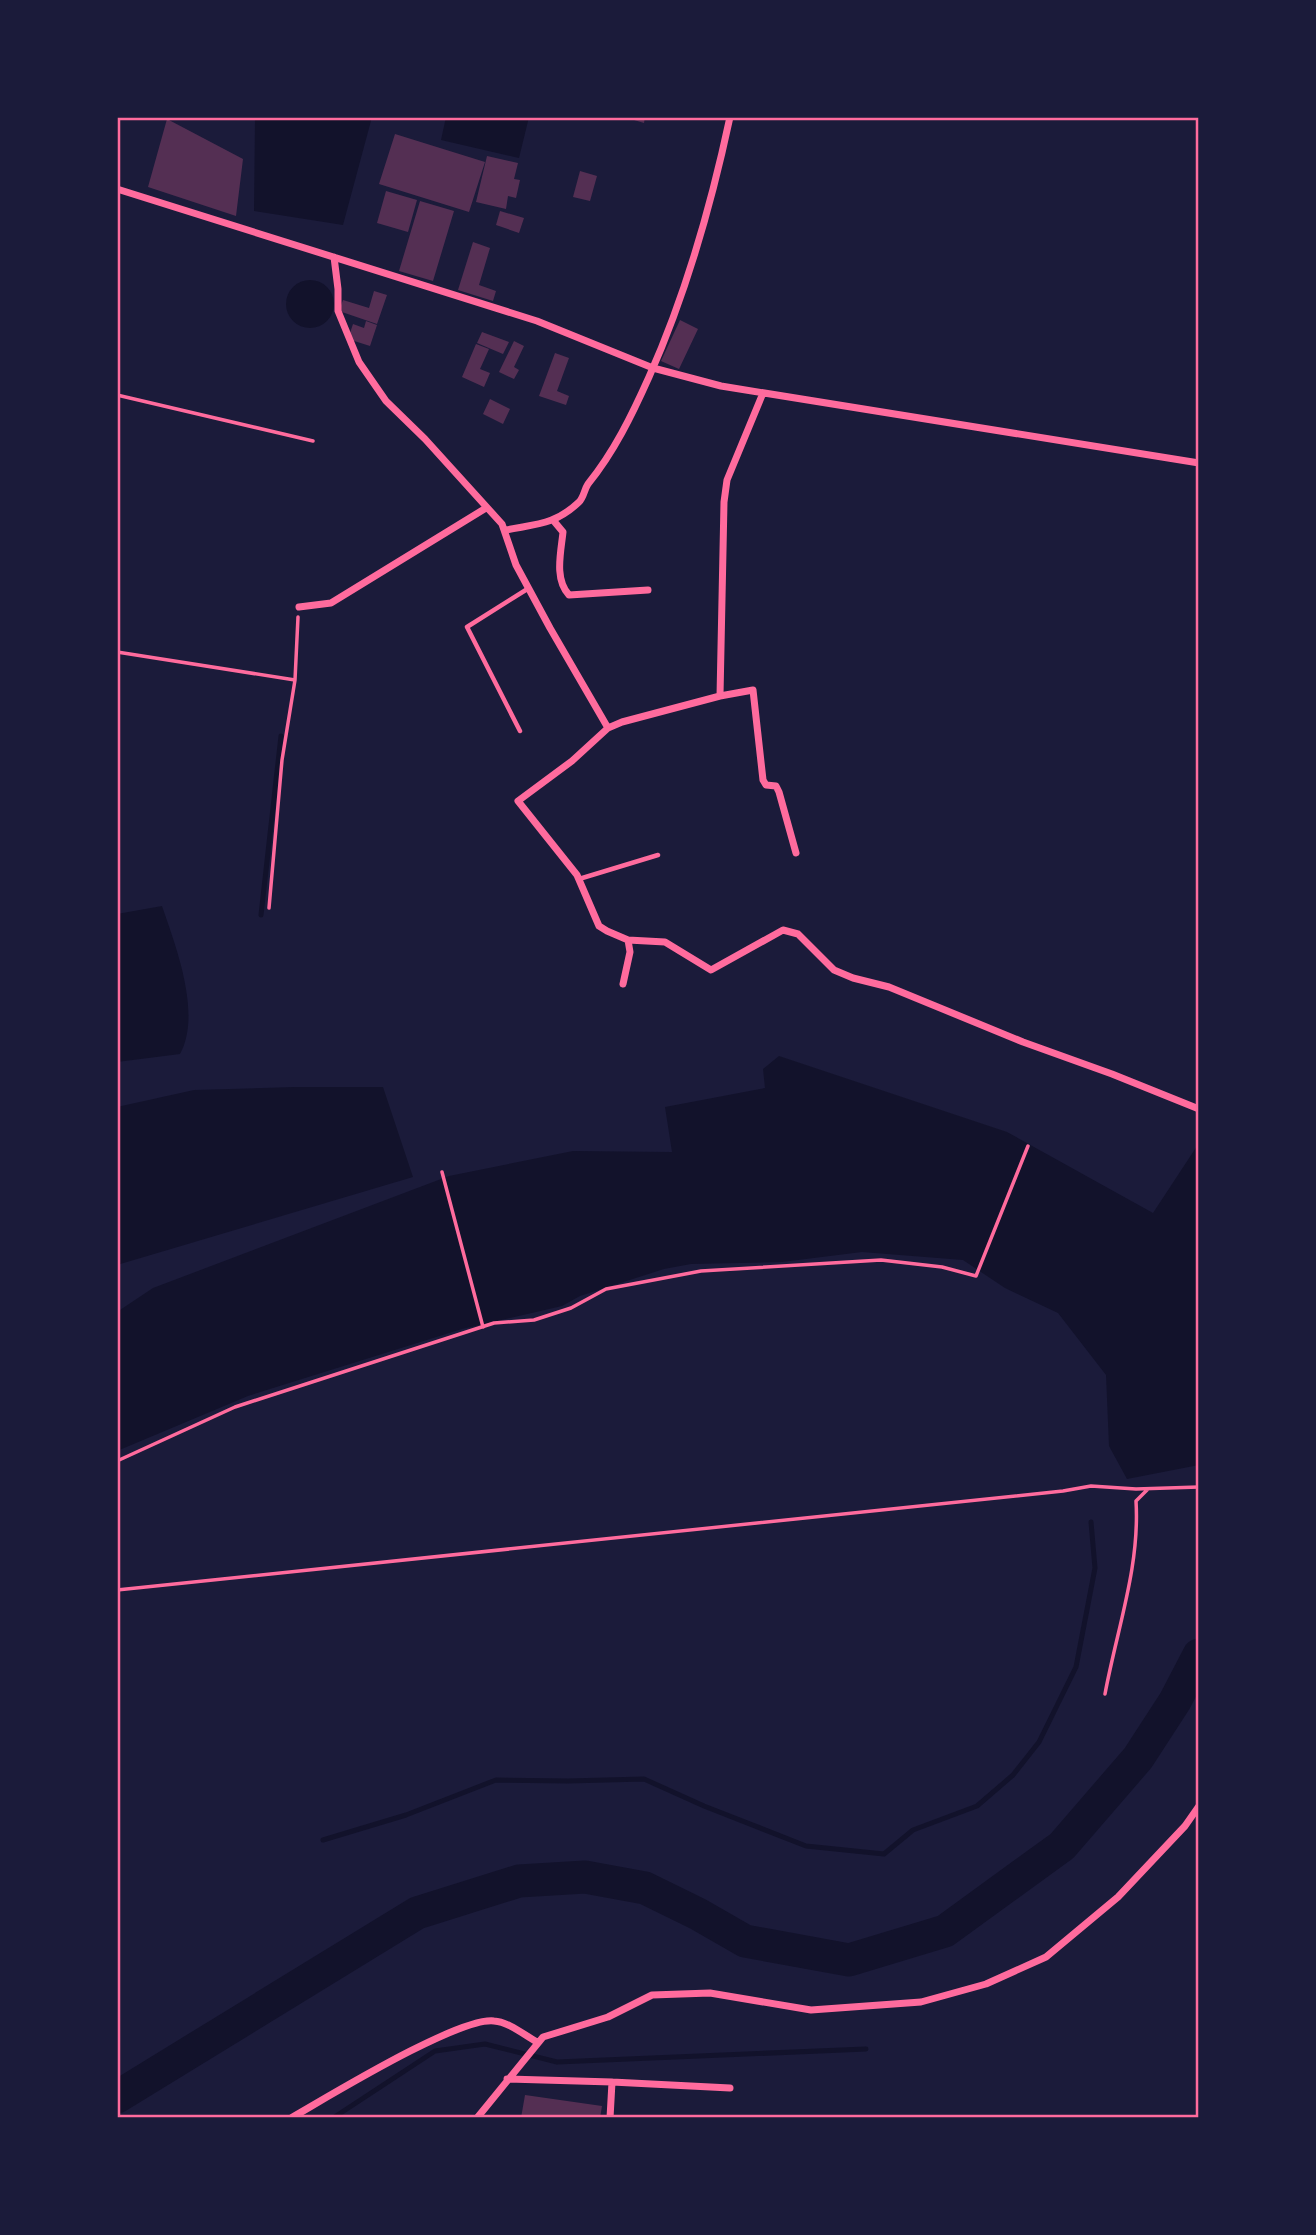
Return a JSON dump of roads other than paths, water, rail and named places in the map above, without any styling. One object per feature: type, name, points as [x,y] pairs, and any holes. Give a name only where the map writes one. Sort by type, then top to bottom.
[{"type":"street","points":[[506,530],[539,526],[553,520],[582,500],[584,489],[605,463],[636,406],[676,313],[696,255],[730,117]]},
{"type":"street","points":[[117,189],[537,321],[653,368],[722,386],[1199,463]]},
{"type":"street","points":[[334,257],[338,308],[359,362],[386,401],[425,439],[506,530],[516,565],[608,727]]},
{"type":"street","points":[[720,696],[724,502],[727,480],[763,393]]},
{"type":"street","points":[[299,607],[331,603],[486,508]]},
{"type":"street","points":[[553,520],[563,532],[560,570],[563,588],[569,594],[648,590]]},
{"type":"street","points":[[796,853],[779,792],[776,786],[766,785],[763,780],[753,690],[720,696],[608,727],[572,761],[518,801],[579,879],[600,926],[607,932],[628,940],[665,942],[711,970],[783,930],[798,934],[834,970],[889,987],[1023,1042],[1199,1109]]},
{"type":"street","points":[[624,984],[630,952],[628,940]]},
{"type":"street","points":[[477,2118],[543,2037],[608,2017],[652,1995],[710,1993],[811,2010],[921,2002],[986,1984],[1046,1957],[1118,1897],[1185,1826],[1199,1806]]},
{"type":"street","points":[[291,2118],[454,2030],[483,2021],[508,2025],[536,2043]]},
{"type":"street","points":[[508,2079],[730,2088]]},
{"type":"street","points":[[610,2118],[612,2082]]},
{"type":"lane","points":[[520,731],[467,627],[530,588]]},
{"type":"lane","points":[[579,879],[658,855]]},
{"type":"waterway","points":[[261,915],[281,736]]},
{"type":"waterway","points":[[323,1840],[406,1815],[496,1780],[644,1779],[806,1846],[884,1854],[913,1830],[977,1806],[1013,1775],[1039,1742],[1076,1667],[1095,1568],[1091,1522]]},
{"type":"waterway","points":[[117,2097],[417,1913],[519,1881],[585,1877],[645,1888],[745,1941],[849,1960],[945,1931],[1062,1846],[1138,1758],[1175,1701],[1199,1655]]},
{"type":"waterway","points":[[333,2118],[435,2051],[485,2044],[557,2062],[866,2049]]}]
